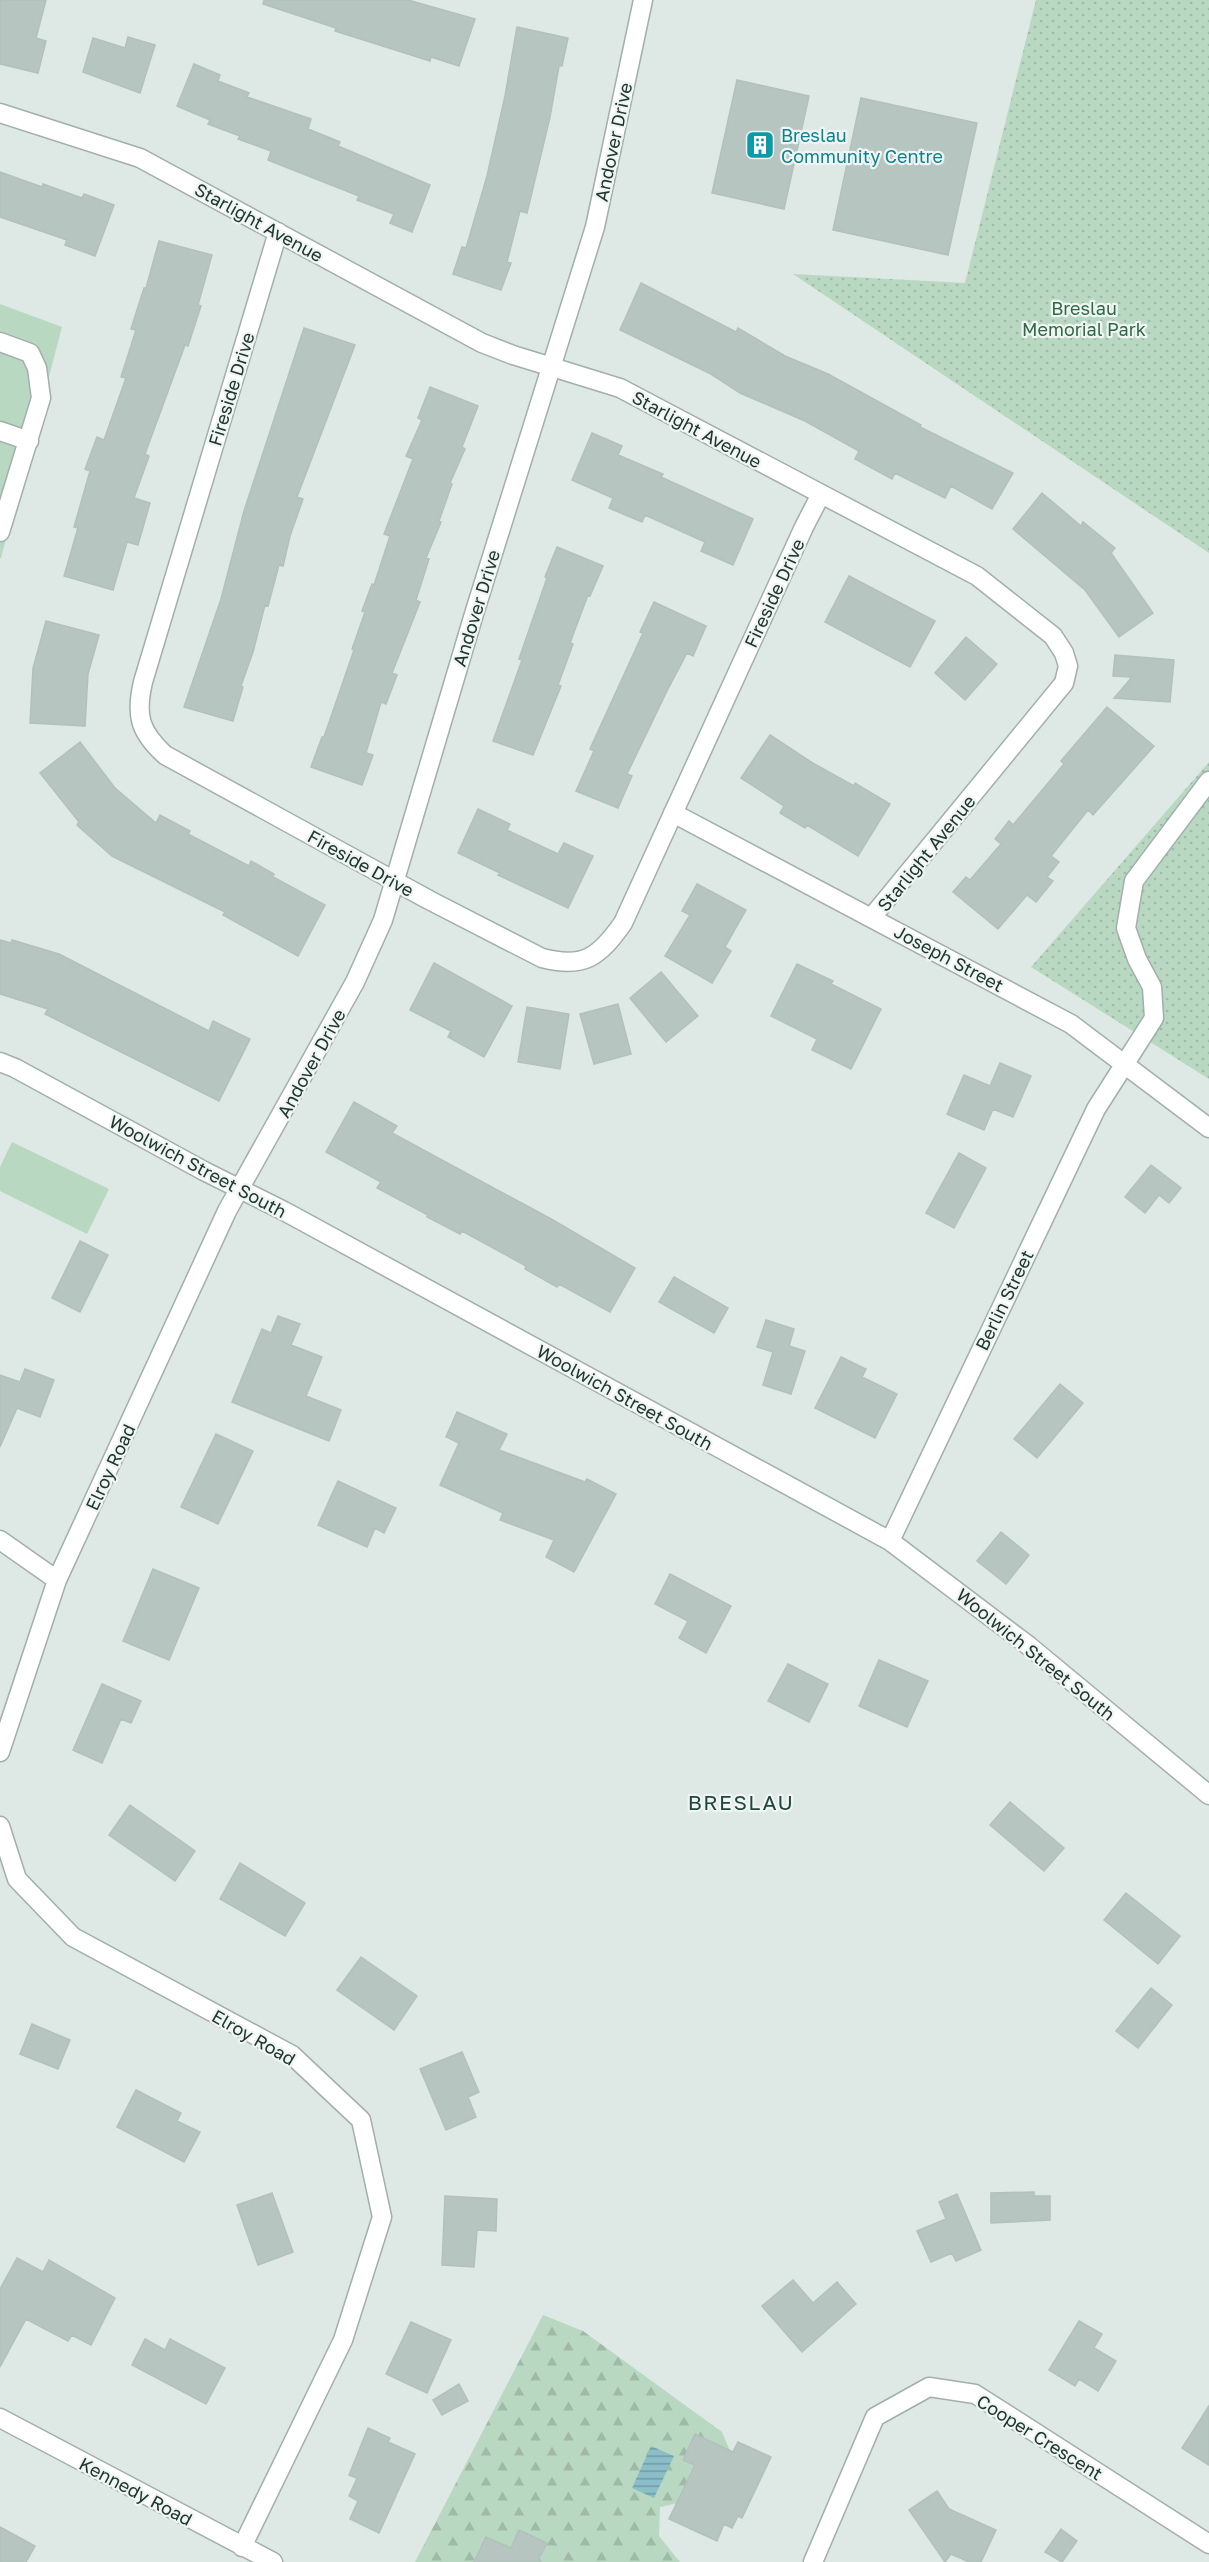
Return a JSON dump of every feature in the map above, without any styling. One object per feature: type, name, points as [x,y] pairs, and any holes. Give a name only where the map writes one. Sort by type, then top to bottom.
[{"type":"street","name":"Andover Drive","points":[[240,1190],[355,982],[383,920],[595,227],[643,0]]},
{"type":"street","name":"Starlight Avenue","points":[[0,113],[140,158],[482,344],[620,388],[977,576],[1053,636],[1064,653],[1068,666],[1064,683],[872,917]]},
{"type":"street","name":"Fireside Drive","points":[[278,232],[142,682],[138,702],[139,718],[153,744],[165,755],[394,881],[542,958],[560,963],[580,961],[598,954],[623,923],[821,494]]},
{"type":"street","points":[[0,342],[30,353],[37,368],[41,398],[0,532]]},
{"type":"street","points":[[0,431],[29,441]]},
{"type":"street","name":"Berlin Street","points":[[890,1541],[1096,1109],[1154,1018],[1152,987],[1137,959],[1126,928],[1134,881],[1209,781]]},
{"type":"street","name":"Joseph Street","points":[[673,813],[1071,1024],[1209,1128]]},
{"type":"street","name":"Woolwich Street South","points":[[0,1062],[15,1068],[890,1541],[1029,1646],[1209,1795]]},
{"type":"street","name":"Elroy Road","points":[[0,1752],[57,1580],[227,1211],[240,1190]]},
{"type":"street","points":[[0,1540],[57,1580]]},
{"type":"street","name":"Elroy Road","points":[[0,1826],[17,1879],[73,1936],[292,2055],[361,2120],[382,2217],[343,2340],[242,2547]]},
{"type":"street","name":"Cooper Crescent","points":[[813,2562],[875,2417],[929,2387],[975,2394],[1209,2544]]},
{"type":"street","name":"Kennedy Road","points":[[0,2418],[273,2562]]},
{"type":"green space","name":"Breslau Memorial Park","points":[[1036,0],[1209,0],[1209,553],[793,274],[965,283]]},
{"type":"green space","points":[[0,304],[62,327],[1,558],[0,558]]},
{"type":"green space","points":[[1209,762],[1209,1079],[1031,967]]},
{"type":"green space","points":[[12,1142],[109,1189],[87,1234],[0,1191],[0,1167]]},
{"type":"green space","points":[[543,2315],[583,2331],[722,2432],[746,2488],[660,2507],[659,2536],[680,2562],[415,2562]]},
{"type":"water","points":[[651,2446],[674,2456],[654,2498],[632,2488]]},
{"type":"building","points":[[0,0],[46,0],[36,38],[46,41],[38,73],[0,64]]},
{"type":"building","points":[[264,0],[408,0],[475,19],[459,66],[431,57],[430,61],[335,31],[336,28],[263,4]]},
{"type":"building","points":[[517,27],[568,38],[562,66],[559,66],[550,117],[527,213],[520,211],[507,262],[511,263],[501,290],[453,274],[462,247],[466,248],[487,176],[505,96]]},
{"type":"building","points":[[128,37],[155,45],[140,93],[83,72],[93,38],[125,48]]},
{"type":"building","points":[[194,64],[220,75],[218,81],[249,93],[247,97],[311,119],[308,129],[340,142],[338,146],[430,185],[412,232],[390,223],[394,214],[357,200],[359,196],[268,160],[271,151],[238,139],[240,136],[208,124],[210,120],[177,106]]},
{"type":"building","name":"Breslau Community Centre","points":[[737,80],[809,96],[784,209],[712,193]]},
{"type":"building","points":[[861,98],[977,123],[948,255],[833,230]]},
{"type":"building","points":[[0,172],[42,187],[43,184],[82,198],[84,194],[114,205],[95,256],[65,245],[67,240],[0,217]]},
{"type":"building","points":[[159,241],[212,255],[198,305],[201,306],[188,346],[185,345],[145,454],[149,456],[134,498],[150,503],[138,545],[127,542],[113,590],[64,576],[78,528],[74,527],[90,471],[85,469],[97,437],[104,440],[126,378],[121,377],[136,330],[131,329],[144,288],[146,288]]},
{"type":"building","points":[[641,283],[736,332],[738,328],[785,356],[828,374],[921,425],[920,427],[1013,473],[992,509],[951,486],[945,498],[895,473],[892,479],[855,459],[859,451],[805,421],[740,393],[711,374],[620,330]]},
{"type":"building","points":[[304,328],[355,345],[297,497],[303,499],[290,536],[283,566],[279,565],[268,606],[265,605],[233,721],[184,707],[221,599],[244,511]]},
{"type":"building","points":[[430,387],[478,406],[462,447],[465,449],[450,483],[452,484],[439,521],[441,522],[426,558],[429,559],[416,600],[420,602],[392,673],[397,675],[386,704],[381,702],[366,753],[373,755],[362,785],[311,767],[322,737],[324,737],[354,650],[352,649],[365,612],[362,611],[372,584],[374,585],[390,536],[384,534],[413,459],[406,456],[422,420],[418,418]]},
{"type":"building","points":[[592,433],[622,446],[618,455],[663,474],[661,477],[753,519],[733,565],[701,551],[705,542],[645,515],[642,522],[609,508],[613,498],[572,480]]},
{"type":"building","points":[[1042,493],[1081,526],[1083,522],[1115,548],[1111,553],[1153,613],[1119,637],[1085,590],[1013,529]]},
{"type":"building","points":[[557,547],[603,566],[590,596],[588,595],[570,643],[573,644],[558,685],[561,686],[533,755],[493,741],[522,660],[519,659]]},
{"type":"building","points":[[849,576],[935,621],[910,667],[825,622]]},
{"type":"building","points":[[654,602],[706,626],[693,656],[687,653],[667,691],[627,774],[632,776],[618,808],[576,791],[594,751],[590,749],[643,633],[640,632]]},
{"type":"building","points":[[46,621],[99,635],[88,674],[85,726],[30,723],[33,668]]},
{"type":"building","points":[[966,637],[997,664],[965,700],[935,673]]},
{"type":"building","points":[[1115,655],[1174,660],[1170,702],[1114,698],[1132,677],[1113,676]]},
{"type":"building","points":[[1107,707],[1154,746],[1093,815],[1088,810],[1051,856],[1059,862],[1047,877],[1053,881],[1036,902],[1027,895],[998,929],[953,892],[966,877],[970,880],[1001,844],[995,839],[1009,821],[1013,825],[1064,764],[1061,761]]},
{"type":"building","points":[[770,735],[811,762],[854,786],[855,783],[890,804],[858,856],[807,825],[805,828],[780,813],[784,806],[741,778]]},
{"type":"building","points":[[80,742],[115,788],[156,823],[160,815],[190,831],[188,834],[249,866],[251,861],[274,874],[273,877],[325,905],[298,956],[223,915],[225,912],[112,856],[77,825],[79,822],[40,773]]},
{"type":"building","points":[[478,809],[510,824],[507,830],[558,854],[564,843],[593,856],[568,908],[458,853]]},
{"type":"building","points":[[697,884],[746,910],[725,947],[731,951],[712,983],[665,956],[690,915],[682,911]]},
{"type":"building","points":[[0,940],[11,943],[12,940],[59,954],[209,1031],[213,1021],[250,1039],[219,1101],[45,1014],[48,1009],[0,994]]},
{"type":"building","points":[[434,963],[512,1006],[484,1057],[448,1037],[451,1031],[410,1010]]},
{"type":"building","points":[[797,964],[833,981],[831,984],[881,1009],[851,1069],[812,1050],[817,1039],[771,1016]]},
{"type":"building","points":[[661,972],[698,1016],[666,1042],[630,998]]},
{"type":"building","points":[[618,1004],[631,1054],[594,1064],[580,1014]]},
{"type":"building","points":[[527,1007],[569,1014],[560,1069],[518,1062]]},
{"type":"building","points":[[1000,1063],[1031,1076],[1013,1117],[993,1109],[984,1130],[947,1114],[964,1075],[990,1086]]},
{"type":"building","points":[[354,1102],[397,1126],[392,1133],[553,1220],[635,1268],[610,1312],[559,1284],[557,1287],[525,1269],[526,1266],[462,1231],[460,1234],[427,1217],[428,1215],[377,1188],[381,1182],[326,1152]]},
{"type":"building","points":[[959,1153],[986,1168],[954,1228],[926,1213]]},
{"type":"building","points":[[1151,1165],[1181,1188],[1169,1203],[1159,1195],[1145,1213],[1125,1197]]},
{"type":"building","points":[[80,1241],[108,1255],[80,1312],[52,1298]]},
{"type":"building","points":[[674,1277],[728,1308],[714,1333],[659,1302]]},
{"type":"building","points":[[278,1316],[300,1324],[291,1345],[322,1357],[306,1396],[341,1410],[329,1441],[232,1402],[262,1329],[271,1333]]},
{"type":"building","points":[[766,1320],[794,1329],[789,1346],[805,1351],[791,1394],[763,1385],[773,1352],[757,1347]]},
{"type":"building","points":[[841,1357],[866,1369],[862,1377],[897,1394],[875,1438],[815,1408]]},
{"type":"building","points":[[25,1369],[54,1380],[40,1417],[17,1408],[0,1447],[0,1375],[20,1382]]},
{"type":"building","points":[[1060,1384],[1083,1403],[1037,1458],[1014,1439]]},
{"type":"building","points":[[457,1412],[507,1434],[499,1450],[585,1482],[587,1479],[616,1494],[574,1572],[546,1557],[554,1540],[500,1520],[503,1513],[440,1485],[459,1443],[446,1437]]},
{"type":"building","points":[[216,1434],[253,1451],[218,1524],[181,1507]]},
{"type":"building","points":[[338,1481],[396,1508],[384,1533],[375,1528],[367,1547],[318,1525]]},
{"type":"building","points":[[1001,1532],[1029,1555],[1006,1584],[977,1561]]},
{"type":"building","points":[[153,1569],[199,1588],[169,1660],[123,1641]]},
{"type":"building","points":[[670,1574],[731,1606],[706,1653],[679,1638],[688,1621],[655,1604]]},
{"type":"building","points":[[879,1660],[928,1681],[907,1727],[859,1706]]},
{"type":"building","points":[[788,1664],[828,1684],[809,1722],[768,1701]]},
{"type":"building","points":[[102,1684],[141,1701],[131,1723],[121,1719],[102,1763],[73,1750]]},
{"type":"building","points":[[1010,1802],[1064,1848],[1044,1871],[990,1825]]},
{"type":"building","points":[[130,1805],[195,1851],[175,1881],[109,1835]]},
{"type":"building","points":[[240,1863],[305,1903],[285,1936],[220,1899]]},
{"type":"building","points":[[1126,1893],[1180,1936],[1158,1964],[1104,1920]]},
{"type":"building","points":[[361,1957],[417,1996],[394,2030],[337,1990]]},
{"type":"building","points":[[1151,1988],[1172,2005],[1138,2048],[1116,2031]]},
{"type":"building","points":[[32,2024],[70,2040],[58,2069],[20,2054]]},
{"type":"building","points":[[462,2052],[479,2092],[468,2097],[476,2117],[446,2130],[420,2069]]},
{"type":"building","points":[[136,2090],[181,2113],[177,2121],[200,2132],[184,2162],[117,2127]]},
{"type":"building","points":[[1034,2192],[1034,2196],[1050,2196],[1050,2220],[991,2223],[991,2193]]},
{"type":"building","points":[[272,2193],[293,2252],[258,2265],[237,2205]]},
{"type":"building","points":[[957,2194],[981,2250],[956,2261],[952,2253],[931,2262],[917,2231],[946,2219],[939,2202]]},
{"type":"building","points":[[445,2196],[497,2199],[496,2231],[477,2230],[474,2267],[442,2265]]},
{"type":"building","points":[[17,2258],[43,2272],[49,2260],[115,2298],[91,2345],[72,2335],[68,2341],[26,2319],[0,2367],[0,2289]]},
{"type":"building","points":[[793,2280],[813,2303],[837,2282],[856,2304],[802,2352],[762,2306]]},
{"type":"building","points":[[1079,2321],[1102,2334],[1094,2348],[1116,2361],[1098,2391],[1079,2379],[1075,2386],[1049,2370]]},
{"type":"building","points":[[411,2322],[451,2340],[427,2393],[386,2374]]},
{"type":"building","points":[[145,2339],[165,2350],[170,2339],[225,2368],[206,2404],[132,2365]]},
{"type":"building","points":[[459,2384],[468,2401],[442,2415],[433,2400]]},
{"type":"building","points":[[1209,2406],[1209,2465],[1182,2448]]},
{"type":"building","points":[[368,2428],[390,2438],[388,2442],[415,2454],[379,2533],[350,2519],[358,2501],[349,2496],[357,2478],[349,2475]]},
{"type":"building","points":[[695,2434],[733,2452],[738,2442],[771,2457],[742,2518],[738,2516],[732,2528],[724,2524],[717,2541],[669,2519],[695,2465],[683,2460]]},
{"type":"building","points":[[937,2491],[949,2509],[996,2530],[981,2562],[969,2562],[951,2554],[945,2562],[909,2510]]},
{"type":"building","points":[[0,2527],[35,2546],[26,2562],[0,2562]]},
{"type":"building","points":[[1061,2529],[1077,2541],[1062,2562],[1045,2552]]},
{"type":"building","points":[[519,2530],[547,2543],[538,2560],[542,2562],[474,2562],[486,2537],[511,2548]]},
{"type":"place","name":"Breslau Community Centre","points":[[760,145]]},
{"type":"district","name":"BRESLAU","points":[[741,1802]]}]
